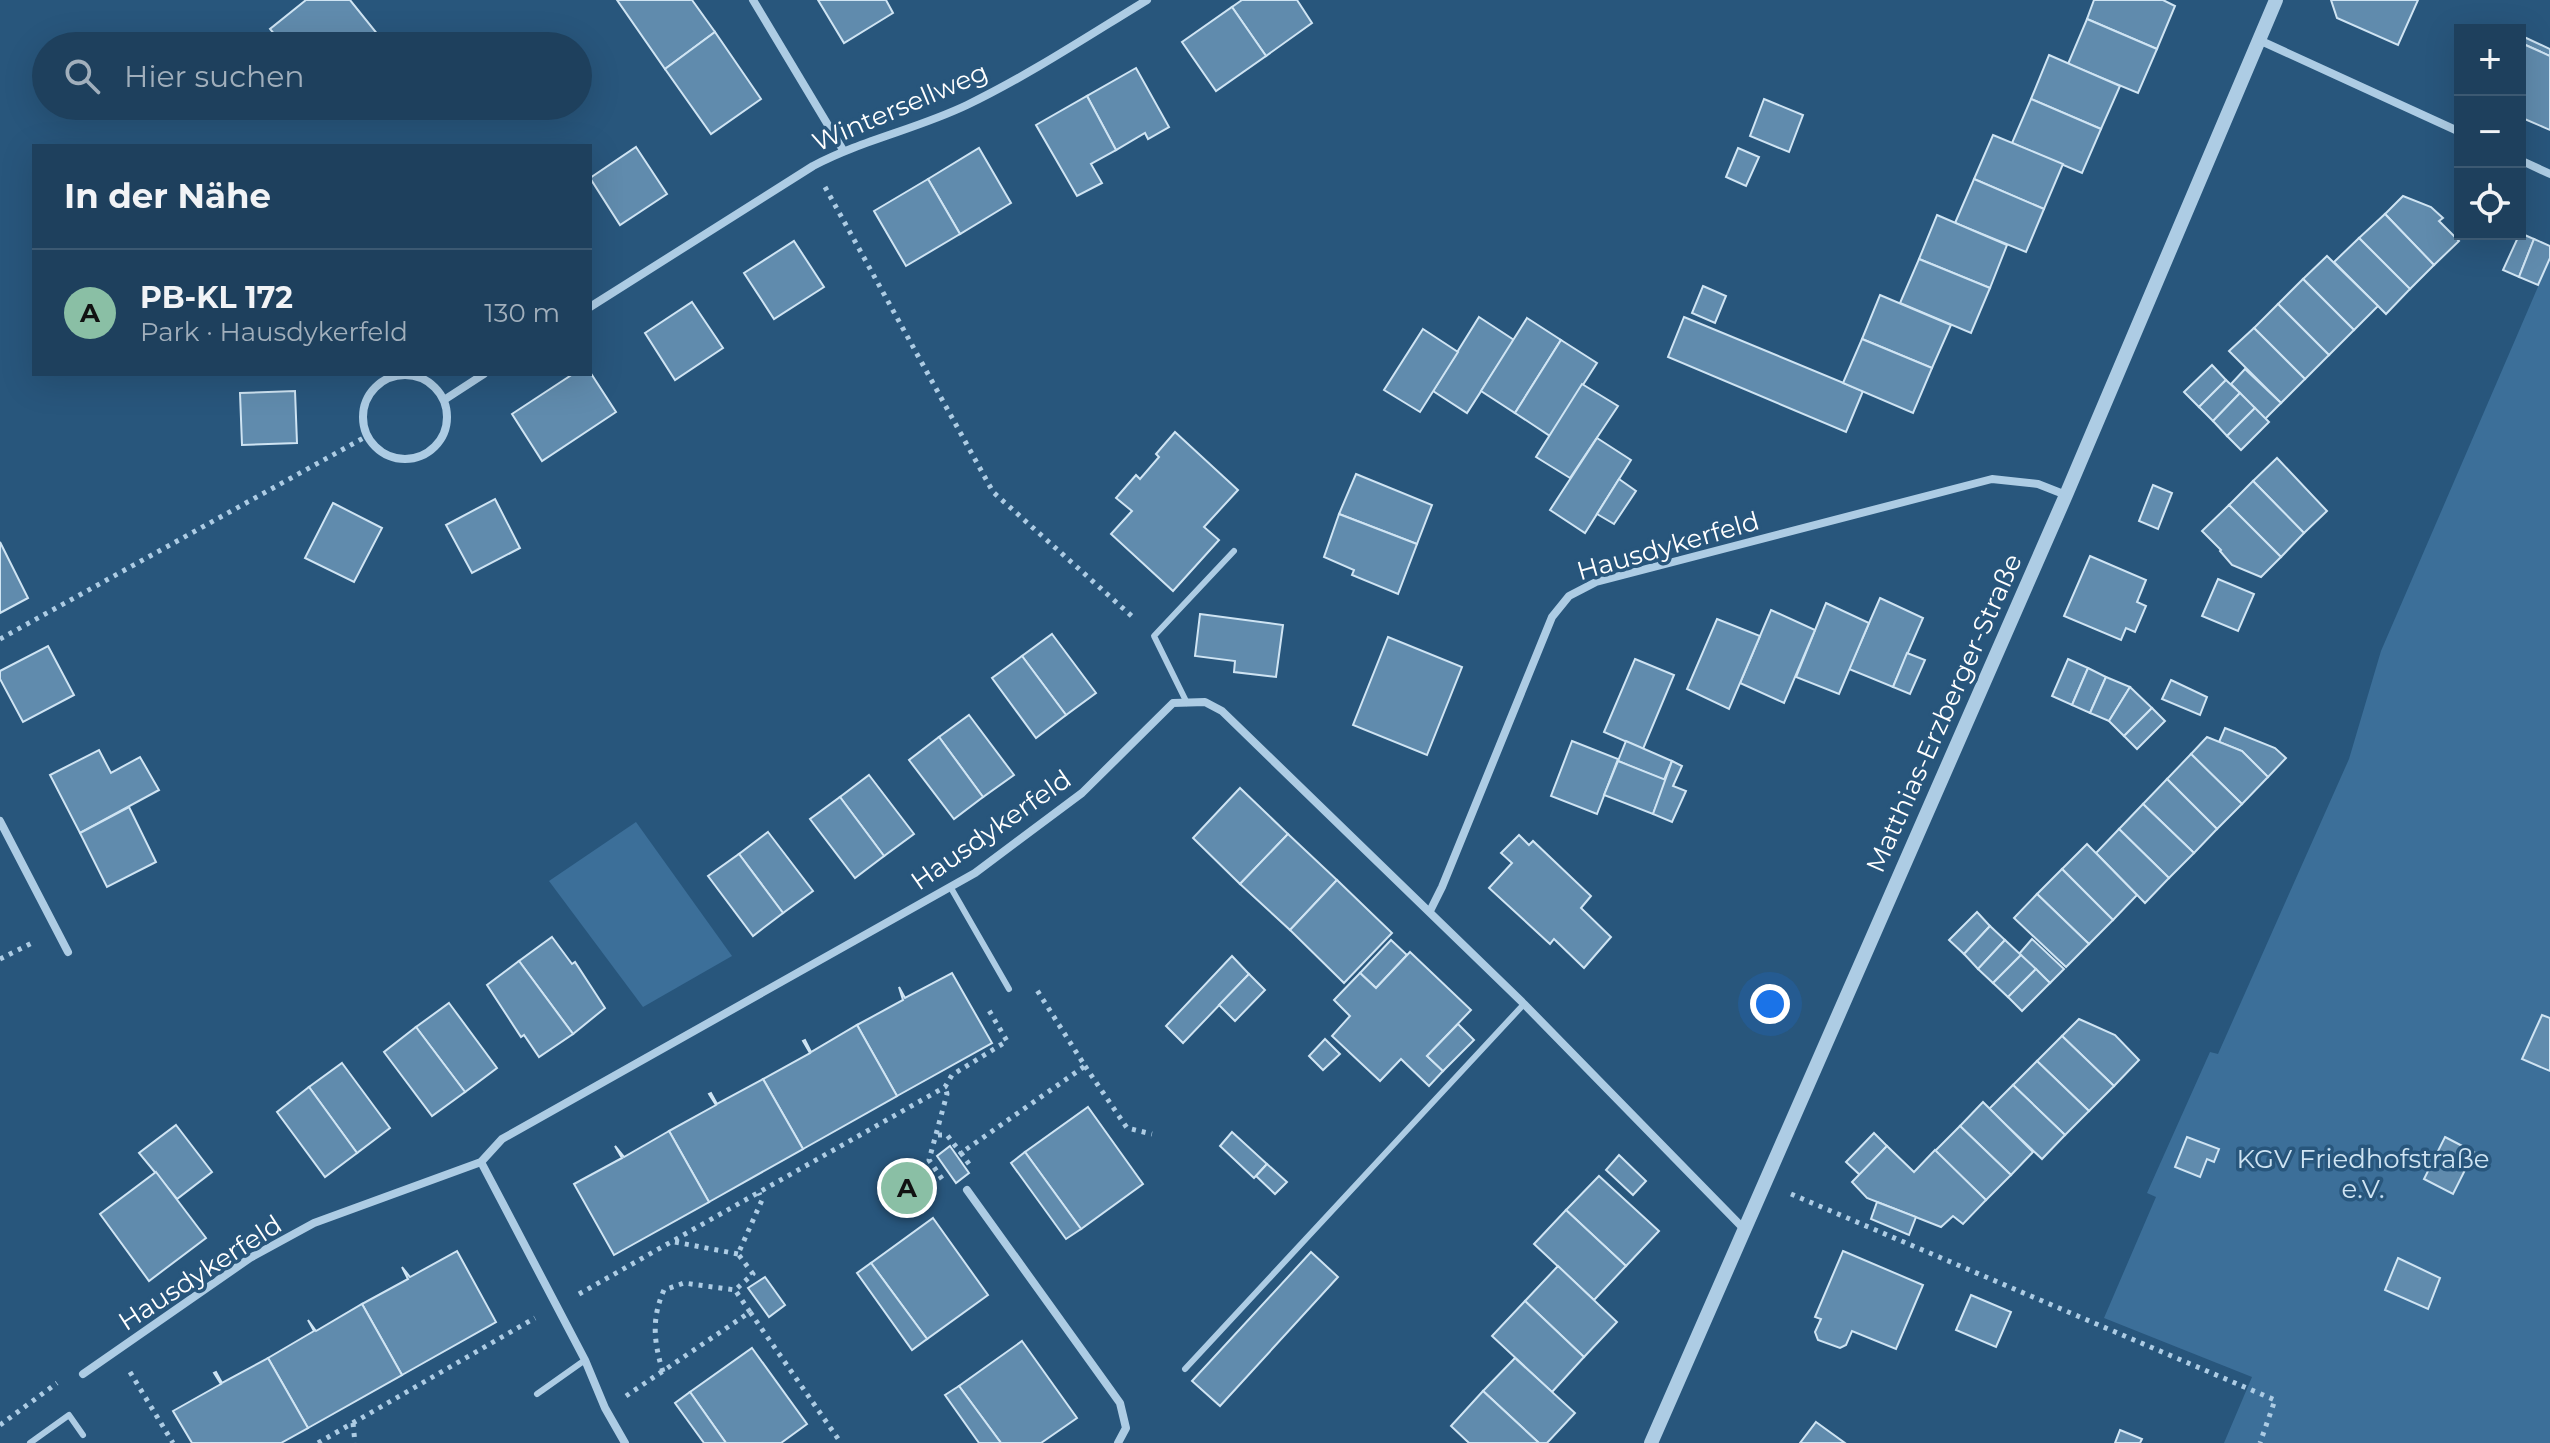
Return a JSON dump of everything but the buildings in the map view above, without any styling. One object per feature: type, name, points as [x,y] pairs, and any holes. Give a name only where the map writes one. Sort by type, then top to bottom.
[{"type":"street","points":[[753,0],[843,150]]},
{"type":"street","name":"Wintersellweg","points":[[592,306],[813,166],[843,150],[888,137],[967,105],[1063,52],[1147,0]]},
{"type":"street","name":"Matthias-Erzberger-Straße","points":[[1651,1443],[2066,495],[2276,0]]},
{"type":"street","points":[[2259,40],[2454,129]]},
{"type":"street","points":[[2526,163],[2550,174]]},
{"type":"street","points":[[396,376],[384,380],[368,395],[363,412],[367,436],[375,447],[387,456],[401,459],[428,453],[444,434],[447,420],[444,400],[434,386],[416,376]]},
{"type":"street","points":[[444,400],[481,376]]},
{"type":"street","name":"Hausdykerfeld","points":[[1430,911],[1552,617],[1569,596],[1596,582],[1992,479],[2038,484],[2066,495]]},
{"type":"street","points":[[1187,703],[1205,702],[1222,711],[1524,1004],[1744,1229]]},
{"type":"street","name":"Hausdykerfeld","points":[[83,1374],[250,1258],[314,1223],[481,1162],[502,1139],[951,888],[1082,793],[1173,703],[1187,703]]},
{"type":"street","points":[[0,821],[68,952]]},
{"type":"street","points":[[481,1162],[625,1443]]},
{"type":"street","points":[[967,1190],[1120,1403],[1126,1428],[1118,1443]]},
{"type":"lane","points":[[1187,703],[1154,636],[1234,551]]},
{"type":"lane","points":[[951,888],[1009,989]]},
{"type":"lane","points":[[1185,1369],[1524,1004]]},
{"type":"lane","points":[[537,1394],[585,1360]]},
{"type":"lane","points":[[30,1443],[69,1415],[83,1435]]},
{"type":"path","points":[[813,166],[993,492],[1154,636]]},
{"type":"path","points":[[0,639],[367,436]]},
{"type":"path","points":[[0,959],[57,931]]},
{"type":"path","points":[[1029,977],[1127,1128],[1152,1134]]},
{"type":"path","points":[[318,1443],[945,1087],[952,1075],[1007,1041],[983,1000]]},
{"type":"path","points":[[961,1153],[1085,1066]]},
{"type":"path","points":[[945,1087],[947,1094],[929,1160],[949,1189]]},
{"type":"path","points":[[938,1135],[947,1135],[981,1181],[967,1190]]},
{"type":"path","points":[[1767,1184],[2275,1400],[2260,1443]]},
{"type":"path","points":[[738,1254],[762,1200],[759,1193]]},
{"type":"path","points":[[674,1242],[738,1254],[753,1274],[735,1290]]},
{"type":"path","points":[[663,1372],[654,1328],[656,1308],[664,1290],[684,1283],[735,1290],[841,1443]]},
{"type":"path","points":[[605,1408],[750,1312]]},
{"type":"path","points":[[114,1353],[131,1373],[173,1443]]},
{"type":"path","points":[[0,1425],[64,1378],[83,1374]]},
{"type":"path","points":[[353,1423],[355,1443]]},
{"type":"green space","name":"KGV Friedhofstraße e.V.","points":[[2550,259],[2550,1443],[2224,1443],[2252,1377],[2104,1318],[2156,1197],[2147,1193],[2210,1052],[2218,1054],[2349,759],[2381,651]]},
{"type":"green space","points":[[636,822],[732,956],[643,1007],[549,881]]},
{"type":"place","name":"PB-KL 172","points":[[907,1188]]}]
